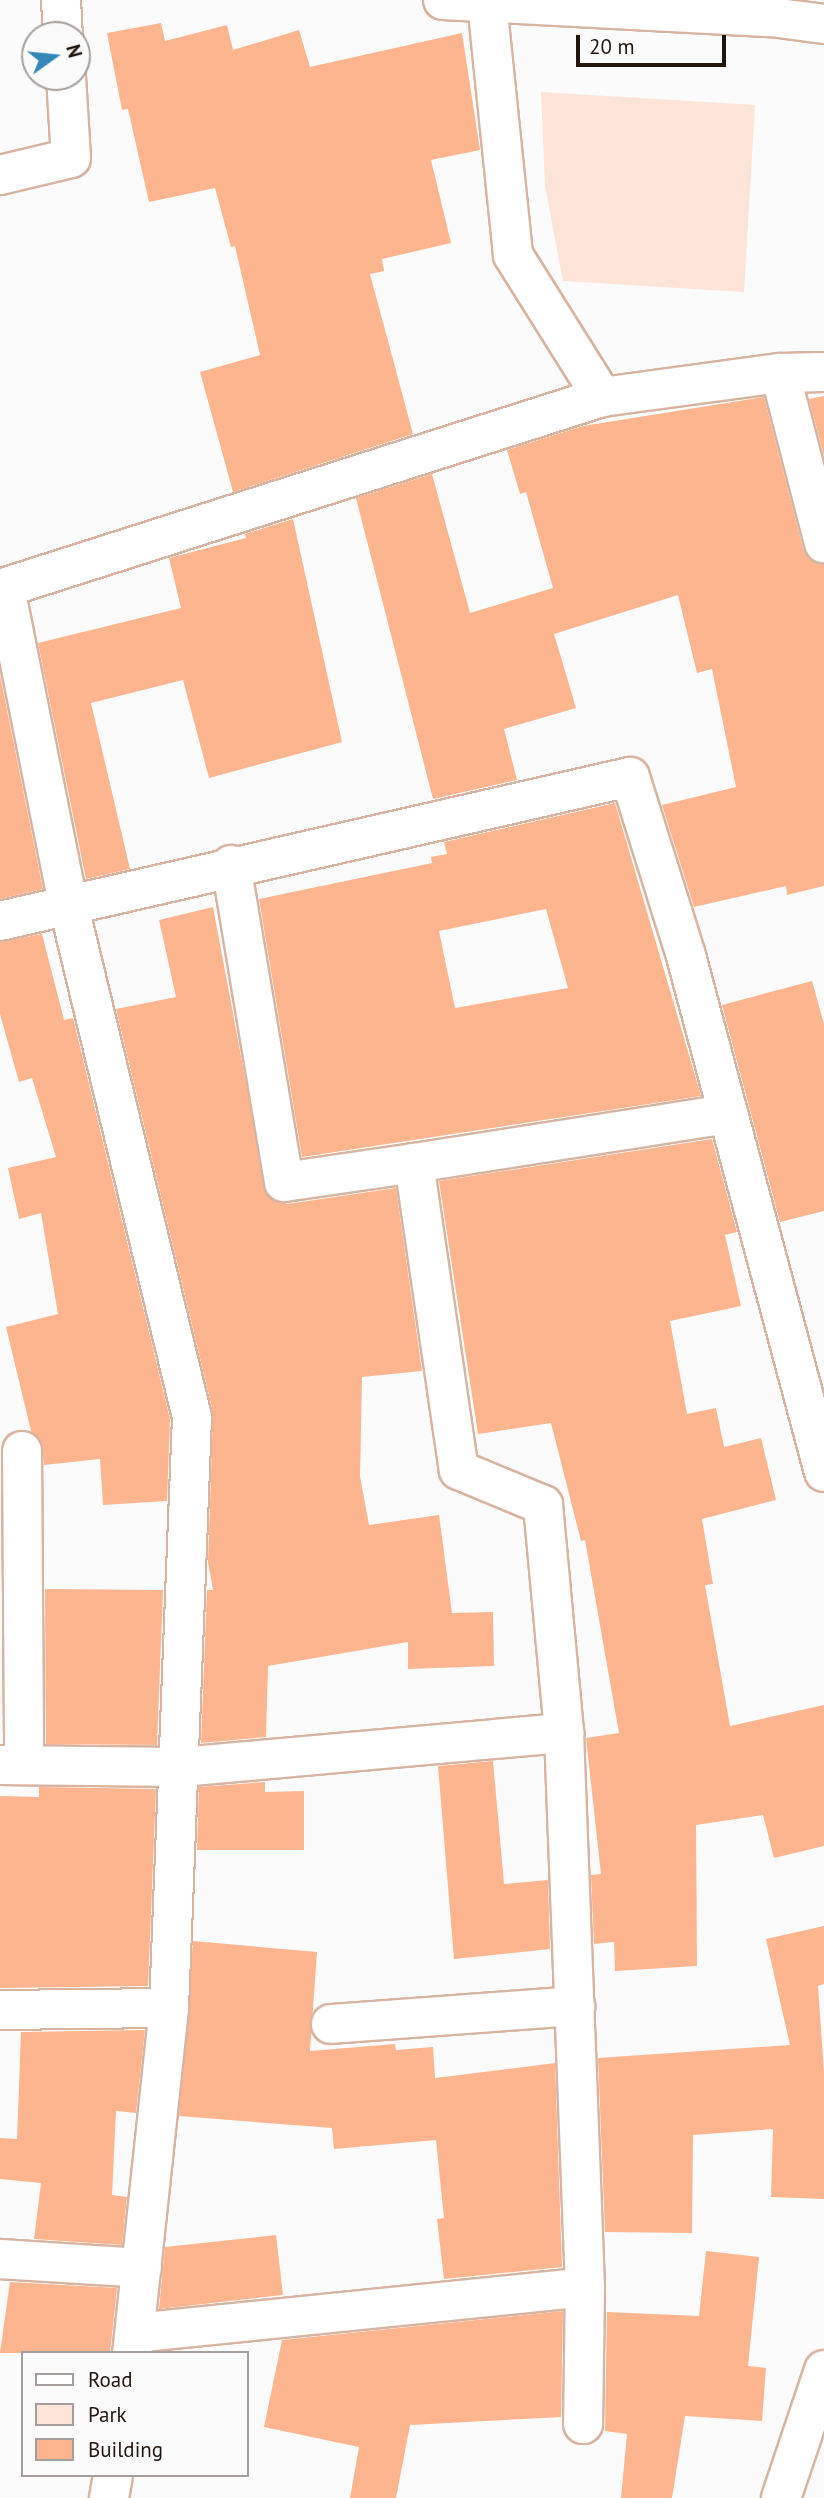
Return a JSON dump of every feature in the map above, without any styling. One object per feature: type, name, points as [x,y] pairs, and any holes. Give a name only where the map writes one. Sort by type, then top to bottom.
[{"type":"street","points":[[61,0],[62,21]]},
{"type":"street","points":[[443,0],[770,8],[824,24]]},
{"type":"street","points":[[486,3],[513,255],[602,397]]},
{"type":"street","points":[[0,175],[71,158],[67,91]]},
{"type":"street","points":[[585,2287],[134,2343],[169,2008],[181,1767],[192,1417],[68,903],[2,588],[602,397],[780,373],[824,372]]},
{"type":"street","points":[[780,373],[824,543]]},
{"type":"street","points":[[0,920],[231,865],[630,777],[728,1114],[824,1472]]},
{"type":"street","points":[[231,865],[284,1182],[728,1114]]},
{"type":"street","points":[[414,1163],[459,1470],[543,1505],[564,1732],[585,2287],[583,2424]]},
{"type":"street","points":[[22,1451],[12,1765],[181,1767],[564,1732]]},
{"type":"street","points":[[331,2024],[575,2006]]},
{"type":"street","points":[[0,2010],[169,2008]]},
{"type":"street","points":[[0,2259],[142,2268]]},
{"type":"street","points":[[781,2498],[816,2424],[824,2370]]},
{"type":"street","points":[[109,2498],[113,2477]]},
{"type":"green space","points":[[541,92],[755,105],[744,292],[563,281],[545,186]]},
{"type":"building","points":[[161,23],[165,41],[227,25],[233,50],[299,30],[310,67],[462,33],[480,150],[431,160],[451,243],[382,259],[384,271],[370,274],[413,434],[233,492],[200,372],[260,355],[235,246],[231,247],[215,188],[149,202],[128,109],[122,110],[107,33]]},
{"type":"building","points":[[824,396],[824,456],[809,399]]},
{"type":"building","points":[[764,397],[803,548],[809,559],[824,564],[824,886],[787,895],[786,886],[694,907],[662,805],[736,787],[712,669],[697,673],[678,595],[554,634],[576,708],[504,729],[517,780],[433,799],[356,498],[432,474],[470,613],[553,588],[526,492],[520,494],[507,450],[583,426]]},
{"type":"building","points":[[293,519],[342,742],[209,778],[183,680],[91,703],[130,869],[86,879],[38,643],[181,608],[169,558],[246,538],[245,534]]},
{"type":"building","points":[[0,675],[43,889],[0,899]]},
{"type":"building","points":[[615,803],[701,1096],[302,1157],[259,899],[432,863],[431,857],[447,854],[444,842]],"holes":[[[546,909],[568,988],[455,1008],[439,931]]]},
{"type":"building","points":[[213,907],[267,1195],[287,1204],[396,1188],[422,1371],[362,1377],[360,1476],[369,1525],[439,1515],[452,1613],[493,1612],[494,1666],[408,1669],[408,1642],[268,1666],[266,1737],[201,1743],[207,1590],[213,1590],[208,1562],[213,1412],[116,1009],[176,997],[159,920]]},
{"type":"building","points":[[42,934],[64,1020],[73,1018],[170,1419],[167,1501],[103,1505],[100,1459],[44,1465],[41,1441],[31,1431],[6,1327],[58,1314],[41,1213],[19,1219],[8,1168],[56,1157],[32,1078],[19,1082],[0,1014],[0,942]]},
{"type":"building","points":[[812,981],[824,1024],[824,1211],[780,1222],[722,1005]]},
{"type":"building","points":[[712,1139],[737,1232],[725,1235],[741,1306],[670,1321],[687,1414],[716,1408],[724,1447],[761,1438],[776,1500],[702,1519],[713,1584],[705,1585],[730,1726],[824,1705],[824,1846],[774,1858],[763,1815],[696,1825],[697,1966],[615,1971],[614,1942],[594,1944],[591,1875],[601,1874],[586,1738],[619,1733],[585,1540],[581,1541],[551,1423],[478,1434],[439,1181]]},
{"type":"building","points":[[45,1589],[163,1590],[157,1745],[46,1744]]},
{"type":"building","points":[[493,1761],[504,1884],[548,1880],[550,1949],[454,1959],[438,1766]]},
{"type":"building","points":[[265,1782],[265,1792],[304,1791],[304,1850],[197,1850],[199,1787]]},
{"type":"building","points":[[39,1787],[156,1789],[148,1986],[0,1988],[0,1796],[39,1797]]},
{"type":"building","points":[[824,1926],[824,1984],[818,1986],[824,2072],[824,2199],[771,2197],[773,2129],[693,2135],[692,2233],[605,2232],[598,2058],[790,2045],[766,1939]]},
{"type":"building","points":[[193,1941],[317,1952],[310,2051],[395,2044],[396,2050],[433,2047],[435,2078],[555,2063],[562,2267],[444,2279],[437,2219],[444,2218],[436,2140],[334,2149],[332,2128],[179,2116]]},
{"type":"building","points":[[145,2030],[136,2113],[116,2111],[112,2195],[127,2197],[122,2245],[34,2239],[41,2183],[0,2179],[0,2138],[17,2139],[21,2032]]},
{"type":"building","points":[[276,2235],[283,2295],[159,2309],[165,2247]]},
{"type":"building","points":[[706,2251],[759,2257],[748,2366],[766,2368],[762,2421],[685,2416],[672,2498],[621,2498],[627,2434],[605,2431],[607,2312],[699,2316]]},
{"type":"building","points":[[10,2282],[117,2288],[110,2351],[0,2353]]},
{"type":"building","points":[[563,2311],[561,2417],[410,2425],[396,2498],[350,2498],[359,2447],[264,2427],[282,2340]]}]
